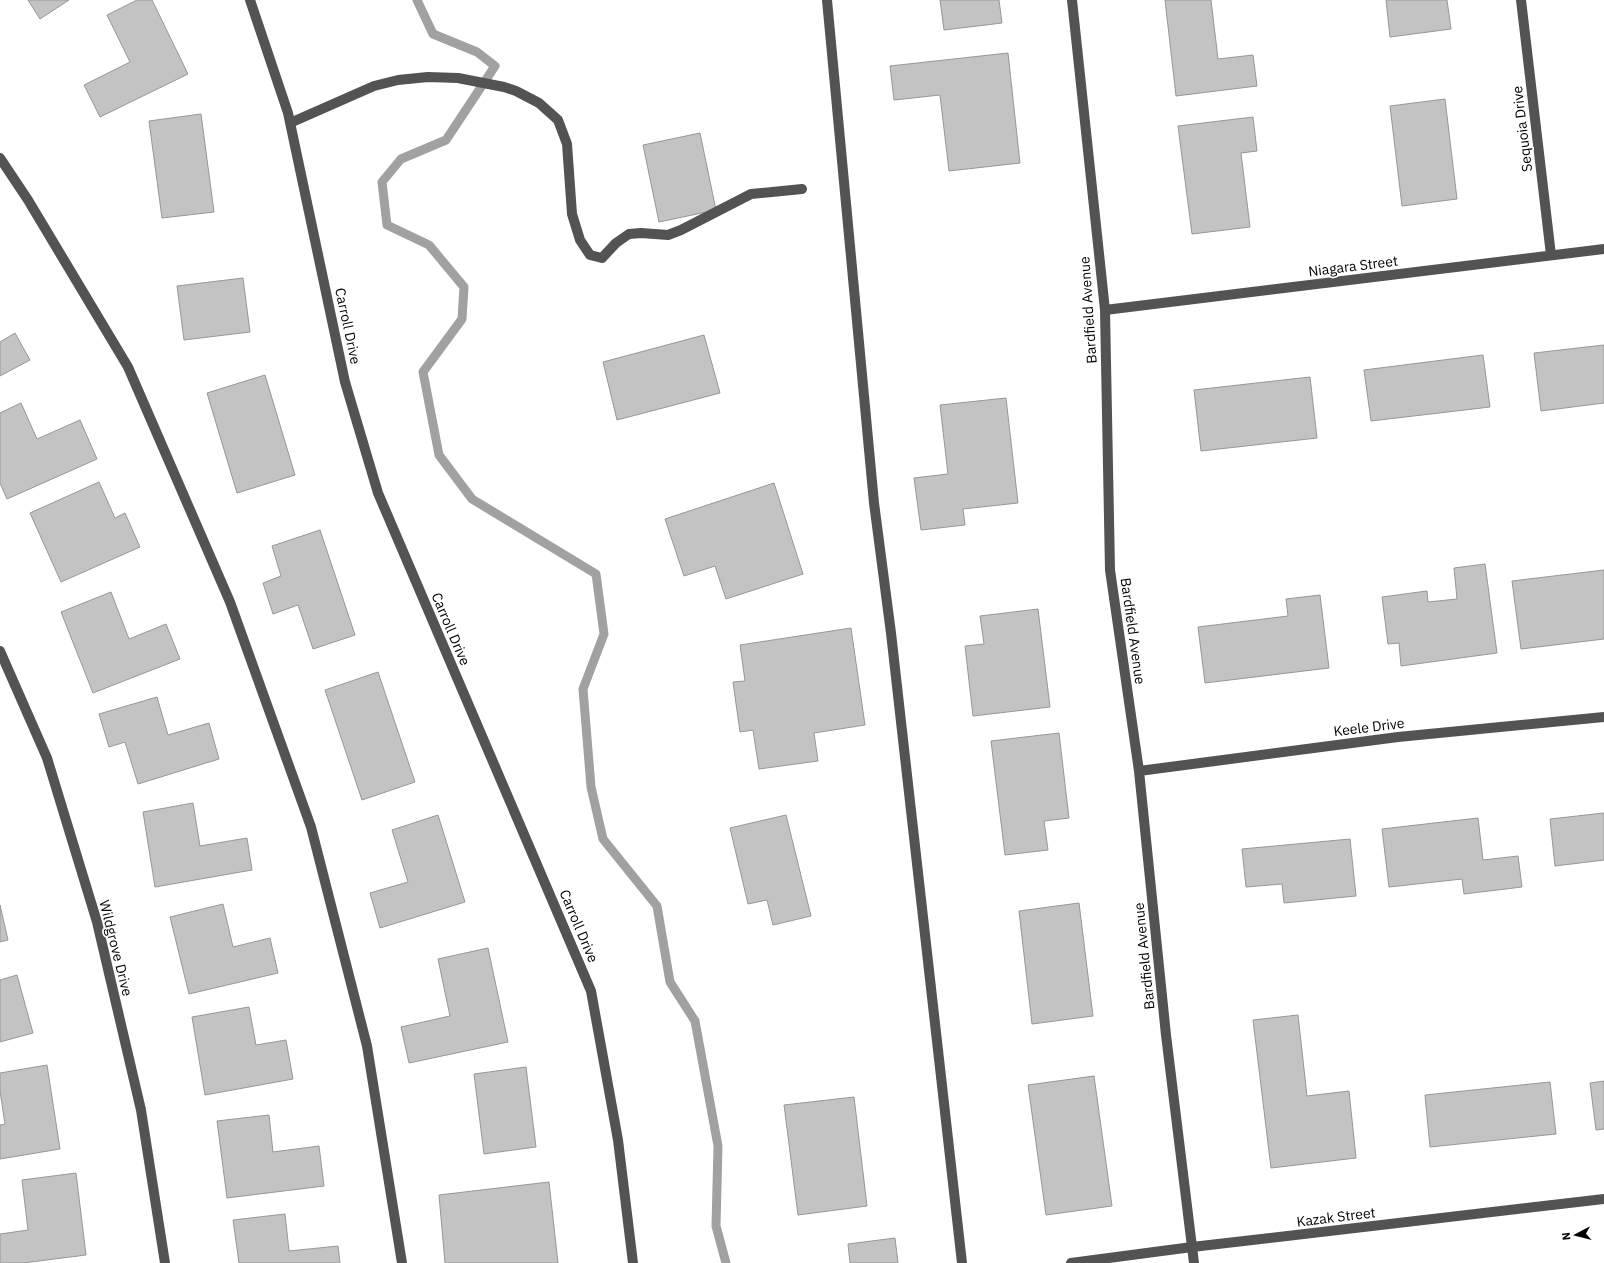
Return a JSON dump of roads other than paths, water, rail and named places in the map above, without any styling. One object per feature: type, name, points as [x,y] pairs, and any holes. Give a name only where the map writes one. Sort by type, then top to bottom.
[{"type":"street","name":"Carroll Drive","points":[[250,0],[290,123],[345,382],[378,493],[591,991],[618,1140],[633,1263]]},
{"type":"street","points":[[827,0],[874,503],[892,641],[962,1263]]},
{"type":"street","name":"Bardfield Avenue","points":[[1072,0],[1105,310],[1110,570],[1139,771],[1166,1035],[1194,1263]]},
{"type":"street","name":"Sequoia Drive","points":[[1522,0],[1551,256]]},
{"type":"street","points":[[290,123],[374,86],[398,80],[428,76],[458,78],[504,87],[516,91],[538,104],[558,120],[567,144],[572,214],[580,240],[590,255],[602,258],[616,243],[629,234],[641,233],[668,235],[681,230],[751,194],[802,189]]},
{"type":"street","points":[[0,158],[28,200],[128,368],[230,602],[311,827],[367,1046],[402,1263]]},
{"type":"street","name":"Niagara Street","points":[[1105,310],[1604,249]]},
{"type":"street","name":"Wildgrove Drive","points":[[0,650],[47,758],[97,922],[141,1110],[165,1263]]},
{"type":"street","name":"Keele Drive","points":[[1139,771],[1398,737],[1604,717]]},
{"type":"street","name":"Kazak Street","points":[[1072,1263],[1604,1199]]},
{"type":"waterway","points":[[417,0],[433,34],[477,52],[495,66],[446,140],[401,159],[382,182],[387,225],[429,245],[464,287],[462,319],[423,372],[439,455],[472,499],[596,574],[604,634],[583,689],[591,787],[603,839],[657,906],[670,982],[695,1021],[718,1146],[716,1226],[726,1263]]}]
